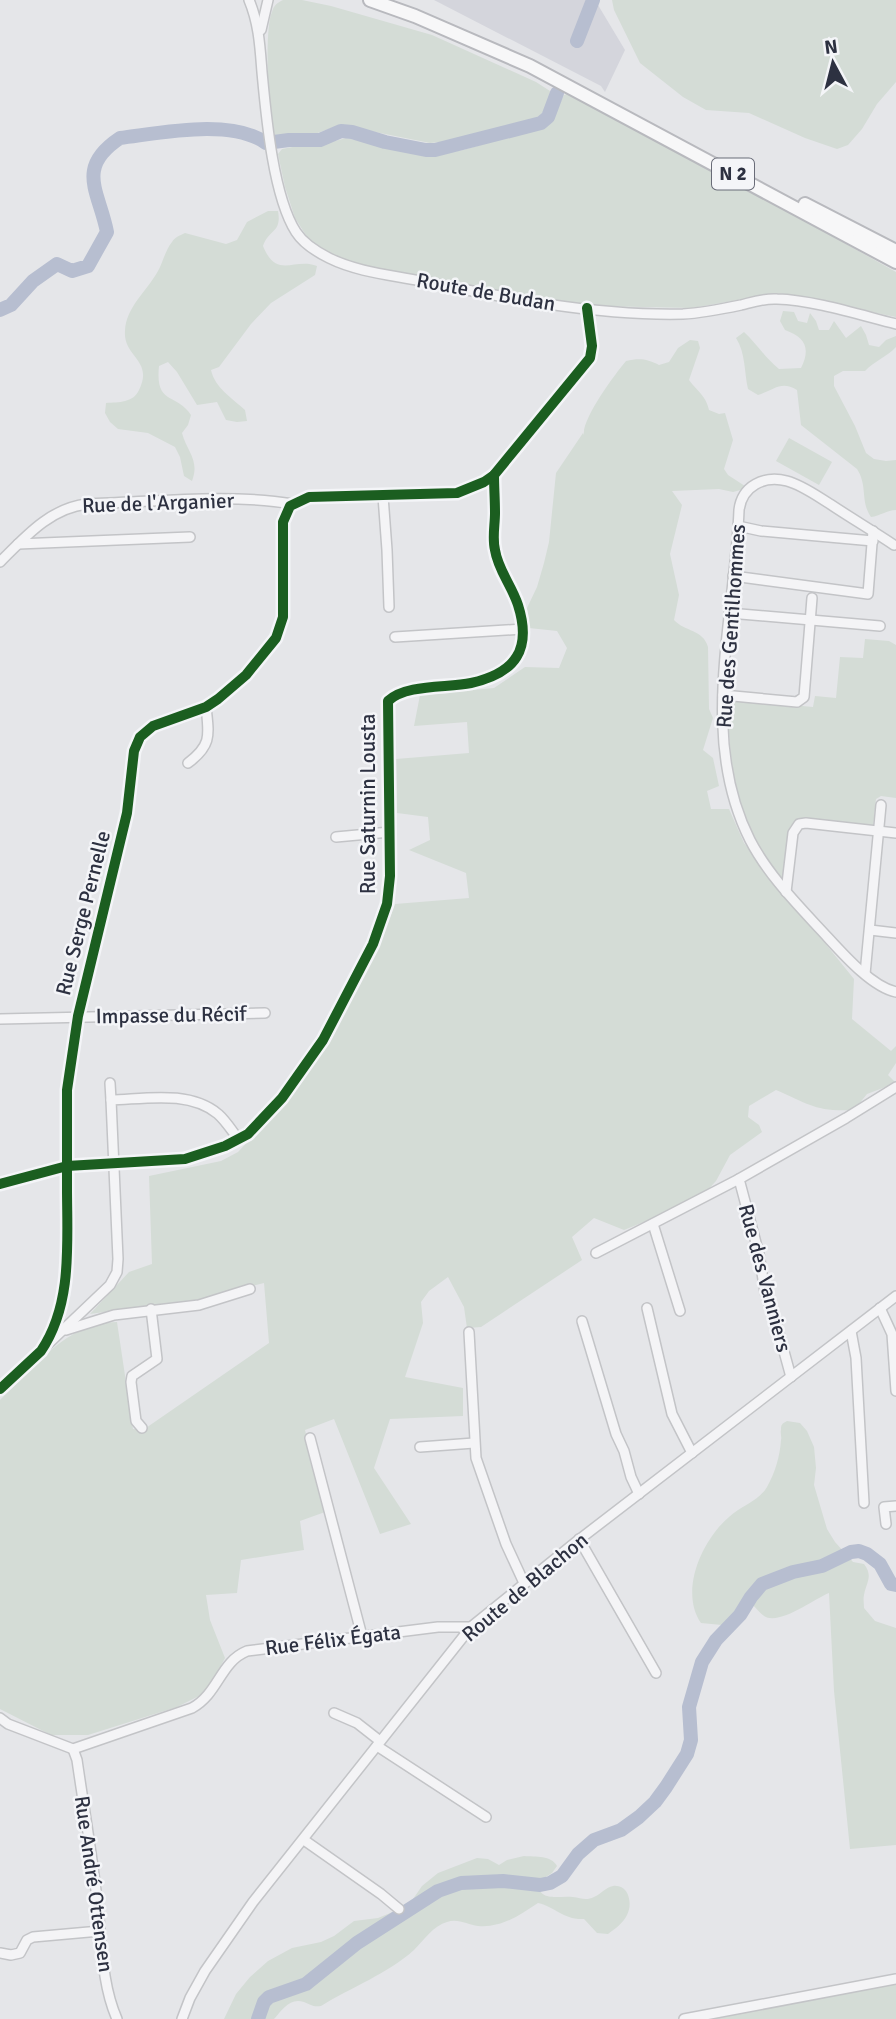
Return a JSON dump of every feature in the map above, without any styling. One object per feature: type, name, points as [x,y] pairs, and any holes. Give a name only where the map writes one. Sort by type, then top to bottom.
[{"type":"highway","name":"N 2","points":[[370,0],[415,16],[530,66],[896,262]]},
{"type":"highway","name":"N 2","points":[[391,0],[571,80],[896,251]]},
{"type":"street","points":[[249,0],[260,38]]},
{"type":"street","points":[[260,38],[268,0]]},
{"type":"street","name":"Route de Budan","points":[[260,38],[272,149],[282,199],[297,234],[328,258],[380,273],[487,294],[587,308],[682,314],[773,299],[799,302],[896,324]]},
{"type":"street","points":[[396,637],[523,629],[518,604],[495,553],[494,475],[590,358],[592,346],[587,308]]},
{"type":"street","name":"Rue de l'Arganier","points":[[0,562],[48,519],[65,509],[79,505],[230,499],[273,500],[293,504],[309,497],[457,493],[494,475]]},
{"type":"street","name":"Rue des Gentilhommes","points":[[894,544],[873,536],[797,485],[784,480],[754,484],[748,488],[740,504],[729,613],[722,741],[736,804],[750,841],[763,862],[786,892],[865,974],[886,989],[896,992]]},
{"type":"street","points":[[383,496],[389,607]]},
{"type":"street","name":"Rue Serge Pernelle","points":[[0,1389],[40,1351],[54,1324],[65,1279],[67,1078],[78,1016],[124,830],[136,746],[140,737],[153,726],[206,707],[246,675],[272,645],[279,633],[283,601],[283,522],[286,512],[293,504]]},
{"type":"street","points":[[733,576],[868,594],[873,536],[761,531],[738,526]]},
{"type":"street","points":[[18,544],[190,537]]},
{"type":"street","points":[[723,695],[797,702],[804,697],[812,598]]},
{"type":"street","points":[[729,613],[880,626]]},
{"type":"street","name":"Rue Saturnin Lousta","points":[[0,1184],[67,1166],[185,1159],[214,1151],[239,1140],[256,1128],[282,1098],[323,1040],[373,944],[387,904],[390,876],[388,701],[398,693],[474,682],[500,673],[519,656],[523,644],[523,629]]},
{"type":"street","points":[[188,763],[203,751],[207,741],[206,707]]},
{"type":"street","points":[[865,974],[881,804]]},
{"type":"street","points":[[786,892],[793,833],[797,825],[896,833]]},
{"type":"street","points":[[336,837],[390,832]]},
{"type":"street","points":[[870,930],[896,933]]},
{"type":"street","name":"Impasse du Récif","points":[[0,1019],[265,1013]]},
{"type":"street","points":[[40,1351],[105,1290],[117,1272],[110,1083]]},
{"type":"street","name":"Rue des Vanniers","points":[[596,1253],[738,1179],[896,1087]]},
{"type":"street","points":[[111,1100],[192,1100],[219,1115],[239,1140]]},
{"type":"street","name":"Rue des Vanniers","points":[[738,1179],[755,1238],[765,1292],[791,1377]]},
{"type":"street","points":[[653,1224],[680,1311]]},
{"type":"street","points":[[61,1331],[114,1315],[199,1305],[250,1289]]},
{"type":"street","name":"Route de Blachon","points":[[181,2019],[205,1971],[253,1902],[471,1627],[579,1539],[896,1296]]},
{"type":"street","points":[[647,1308],[672,1414],[692,1453]]},
{"type":"street","points":[[880,1308],[892,1334],[896,1391]]},
{"type":"street","points":[[142,1428],[136,1422],[131,1382],[132,1376],[157,1359],[152,1310]]},
{"type":"street","points":[[582,1321],[616,1434],[639,1494]]},
{"type":"street","points":[[851,1331],[856,1358],[864,1503]]},
{"type":"street","points":[[470,1332],[474,1443],[482,1477],[506,1544],[524,1583]]},
{"type":"street","points":[[310,1438],[362,1636]]},
{"type":"street","points":[[420,1447],[474,1443]]},
{"type":"street","points":[[886,1524],[884,1507],[896,1506]]},
{"type":"street","points":[[579,1539],[656,1673]]},
{"type":"street","name":"Rue Félix Égata","points":[[73,1749],[191,1708],[207,1697],[230,1662],[247,1651],[444,1626],[471,1627]]},
{"type":"street","points":[[334,1713],[357,1723],[379,1743],[486,1817]]},
{"type":"street","points":[[0,1718],[73,1749]]},
{"type":"street","name":"Rue André Ottensen","points":[[73,1749],[77,1760],[111,2005],[117,2019]]},
{"type":"street","points":[[304,1840],[382,1894],[399,1909]]},
{"type":"street","points":[[0,1953],[15,1955],[22,1950],[27,1940],[33,1937],[100,1931]]},
{"type":"street","points":[[684,2019],[896,1979]]},
{"type":"shaded area","points":[[283,0],[302,0],[331,6],[432,35],[536,82],[550,91],[548,104],[533,121],[461,140],[430,143],[350,127],[334,127],[312,135],[275,135],[269,92],[268,36],[273,10],[276,4]]},
{"type":"shaded area","points":[[434,0],[595,0],[625,50],[605,92],[601,86]]},
{"type":"shaded area","points":[[612,0],[896,0],[896,82],[848,145],[837,149],[749,113],[706,110],[683,97],[640,63],[614,10]]},
{"type":"shaded area","points":[[567,94],[775,204],[896,272],[896,317],[808,299],[767,295],[692,308],[594,306],[398,274],[334,257],[309,240],[295,218],[278,154],[282,149],[313,147],[346,138],[430,156],[463,150],[538,129],[551,119]]},
{"type":"shaded area","points":[[268,211],[278,211],[279,218],[277,227],[263,246],[268,256],[280,265],[317,266],[315,275],[271,303],[251,324],[219,367],[211,370],[220,387],[245,410],[247,421],[226,420],[217,402],[197,405],[168,362],[159,366],[163,393],[191,415],[182,433],[194,462],[192,481],[184,476],[175,447],[148,433],[118,429],[105,413],[106,403],[125,401],[133,397],[143,380],[141,365],[128,347],[126,322],[160,268],[173,240],[185,233],[226,244],[237,240],[247,222]]},
{"type":"shaded area","points":[[783,311],[794,312],[798,321],[807,323],[810,313],[819,330],[829,330],[834,321],[846,338],[861,326],[869,345],[879,347],[896,336],[896,347],[865,371],[843,371],[834,376],[834,386],[866,453],[874,459],[896,460],[896,510],[871,517],[857,469],[801,425],[797,390],[782,386],[758,395],[748,389],[743,357],[736,338],[744,332],[779,369],[801,368],[806,349],[797,336],[785,330],[780,321]]},
{"type":"shaded area","points":[[690,340],[698,341],[700,348],[689,380],[704,398],[709,410],[725,413],[733,440],[724,469],[728,475],[748,488],[733,492],[719,489],[672,491],[682,505],[670,554],[679,595],[674,620],[702,637],[708,647],[709,709],[713,718],[703,750],[713,758],[719,786],[707,791],[711,809],[729,809],[744,843],[854,979],[852,1019],[891,1051],[896,1046],[896,1063],[888,1075],[896,1083],[867,1094],[854,1110],[821,1108],[776,1090],[749,1106],[748,1117],[759,1125],[762,1132],[730,1155],[716,1181],[704,1194],[688,1204],[624,1230],[594,1218],[572,1237],[582,1260],[481,1327],[467,1328],[464,1307],[448,1277],[429,1291],[421,1302],[423,1323],[405,1377],[463,1388],[463,1416],[390,1419],[374,1468],[411,1524],[380,1534],[334,1419],[305,1430],[325,1512],[300,1521],[304,1550],[241,1560],[237,1593],[206,1595],[210,1620],[225,1658],[207,1692],[177,1707],[88,1735],[51,1735],[0,1709],[0,1400],[39,1361],[67,1338],[99,1324],[117,1322],[133,1429],[143,1430],[269,1343],[264,1283],[185,1303],[90,1314],[129,1272],[152,1264],[149,1176],[221,1161],[238,1152],[293,1094],[318,1056],[381,941],[395,904],[469,898],[466,873],[409,850],[430,840],[428,817],[397,813],[396,759],[469,753],[467,722],[414,726],[420,695],[494,688],[525,667],[559,668],[567,648],[557,631],[529,628],[527,608],[537,587],[549,542],[556,473],[583,433],[584,435],[584,428],[593,408],[626,361],[643,360],[659,365],[669,362],[678,348]]},
{"type":"shaded area","points":[[789,438],[832,462],[819,485],[776,461]]},
{"type":"shaded area","points":[[865,639],[889,641],[896,645],[896,798],[881,796],[876,799],[873,827],[797,821],[788,831],[782,881],[755,837],[738,795],[731,750],[728,699],[813,707],[815,696],[836,698],[840,657],[863,658]]},
{"type":"shaded area","points":[[787,1421],[800,1423],[814,1447],[814,1485],[827,1529],[853,1562],[864,1564],[867,1568],[869,1575],[864,1608],[875,1621],[896,1628],[896,1845],[850,1849],[834,1691],[829,1593],[778,1617],[764,1616],[752,1604],[743,1604],[722,1625],[701,1623],[695,1610],[693,1581],[702,1552],[719,1527],[767,1487],[778,1458],[782,1425]]},
{"type":"shaded area","points":[[524,1856],[547,1858],[557,1866],[552,1873],[538,1882],[539,1889],[545,1895],[588,1899],[610,1887],[618,1886],[626,1891],[629,1911],[619,1926],[608,1934],[597,1933],[584,1919],[570,1917],[538,1903],[510,1920],[495,1925],[447,1922],[433,1930],[414,1950],[392,1966],[321,2006],[295,2001],[287,2005],[274,2019],[224,2019],[236,1994],[268,1961],[292,1948],[321,1942],[334,1936],[354,1921],[378,1918],[405,1907],[422,1886],[438,1873],[477,1858],[488,1859],[499,1865]]},
{"type":"shaded area","points":[[896,1979],[896,2019],[684,2019]]},
{"type":"waterway","points":[[577,41],[593,0]]},
{"type":"waterway","points":[[0,310],[11,305],[33,281],[57,264],[72,271],[88,266],[107,232],[96,192],[94,170],[106,149],[120,138],[215,129],[251,135],[266,143],[320,140],[341,131],[435,150],[541,123],[548,117],[557,93]]},
{"type":"waterway","points":[[258,2019],[264,2002],[269,1997],[306,1984],[357,1943],[438,1891],[461,1883],[550,1883],[562,1876],[578,1854],[594,1840],[621,1830],[639,1817],[655,1802],[687,1754],[691,1740],[689,1707],[702,1662],[716,1640],[740,1615],[762,1584],[793,1572],[822,1566],[859,1551],[880,1564],[891,1584],[896,1585]]},
{"type":"cycle path","points":[[0,1389],[41,1351],[59,1313],[67,1251],[67,1090],[78,1016],[127,813],[134,751],[140,737],[153,726],[206,707],[218,699],[246,675],[276,638],[283,617],[283,522],[290,506],[309,497],[457,493],[484,482],[494,475],[590,358],[592,346],[587,308]]},
{"type":"cycle path","points":[[0,1184],[67,1166],[185,1159],[225,1146],[248,1134],[282,1098],[323,1040],[373,944],[387,904],[390,876],[388,701],[416,689],[461,685],[487,679],[509,666],[517,657],[521,646],[523,634],[518,605],[499,564],[494,545],[494,475]]}]
